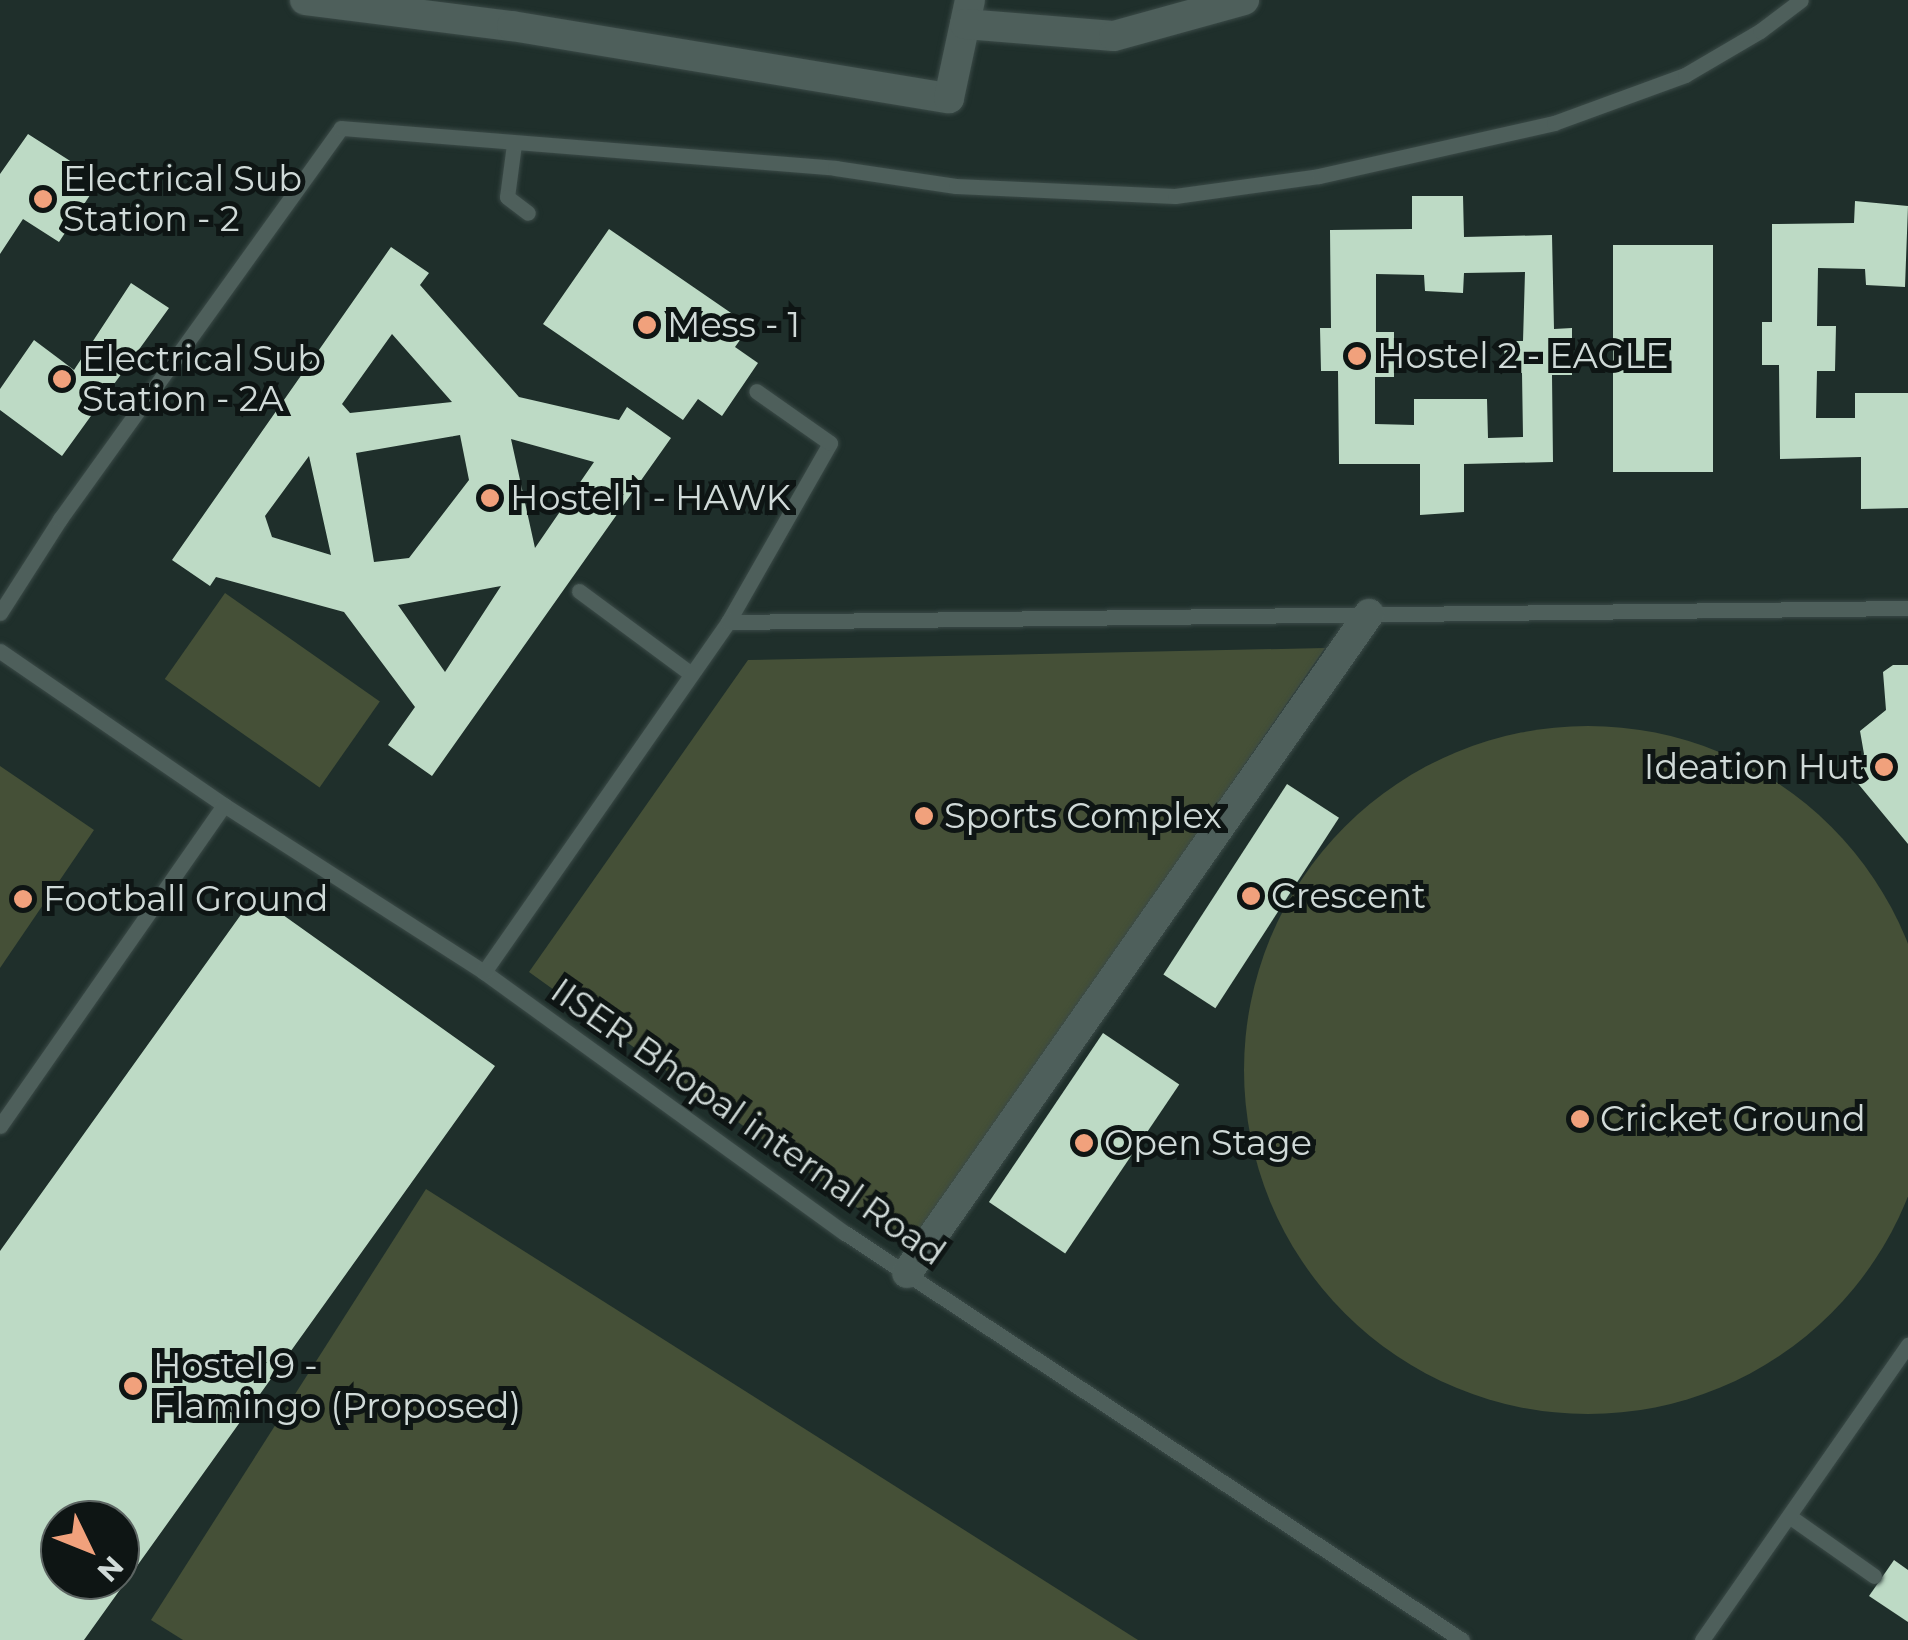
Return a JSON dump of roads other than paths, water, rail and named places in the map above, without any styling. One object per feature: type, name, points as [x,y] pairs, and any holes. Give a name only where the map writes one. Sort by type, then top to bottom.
[{"type":"street","points":[[305,0],[515,13],[949,98],[967,12],[1114,36],[1244,0]]},
{"type":"street","points":[[907,1273],[1369,614]]},
{"type":"lane","points":[[0,614],[60,519],[341,128],[836,168],[956,186],[1174,196],[1319,176],[1554,123],[1685,75],[1760,31],[1801,0]]},
{"type":"lane","points":[[514,144],[507,197],[528,213]]},
{"type":"lane","points":[[484,972],[728,622],[830,444],[756,391]]},
{"type":"lane","points":[[579,591],[691,674]]},
{"type":"lane","points":[[728,622],[1908,608]]},
{"type":"lane","name":"IISER Bhopal internal Road","points":[[0,651],[224,805],[484,972],[907,1273],[1462,1640]]},
{"type":"lane","points":[[0,1126],[224,805]]},
{"type":"lane","points":[[1702,1640],[1908,1344]]},
{"type":"lane","points":[[1789,1516],[1874,1576]]},
{"type":"place","name":"Electrical Sub Station - 2","points":[[43,199]]},
{"type":"place","name":"Mess - 1","points":[[647,325]]},
{"type":"place","name":"Hostel 2 - EAGLE","points":[[1357,356]]},
{"type":"place","name":"Electrical Sub Station - 2A","points":[[62,379]]},
{"type":"place","name":"Hostel 1 - HAWK","points":[[490,498]]},
{"type":"place","name":"Ideation Hut","points":[[1884,767]]},
{"type":"place","name":"Sports Complex","points":[[924,816]]},
{"type":"place","name":"Crescent","points":[[1251,896]]},
{"type":"place","name":"Football Ground","points":[[23,899]]},
{"type":"place","name":"Cricket Ground","points":[[1580,1119]]},
{"type":"place","name":"Open Stage","points":[[1084,1143]]},
{"type":"place","name":"Hostel 9 - Flamingo (Proposed)","points":[[133,1386]]}]
